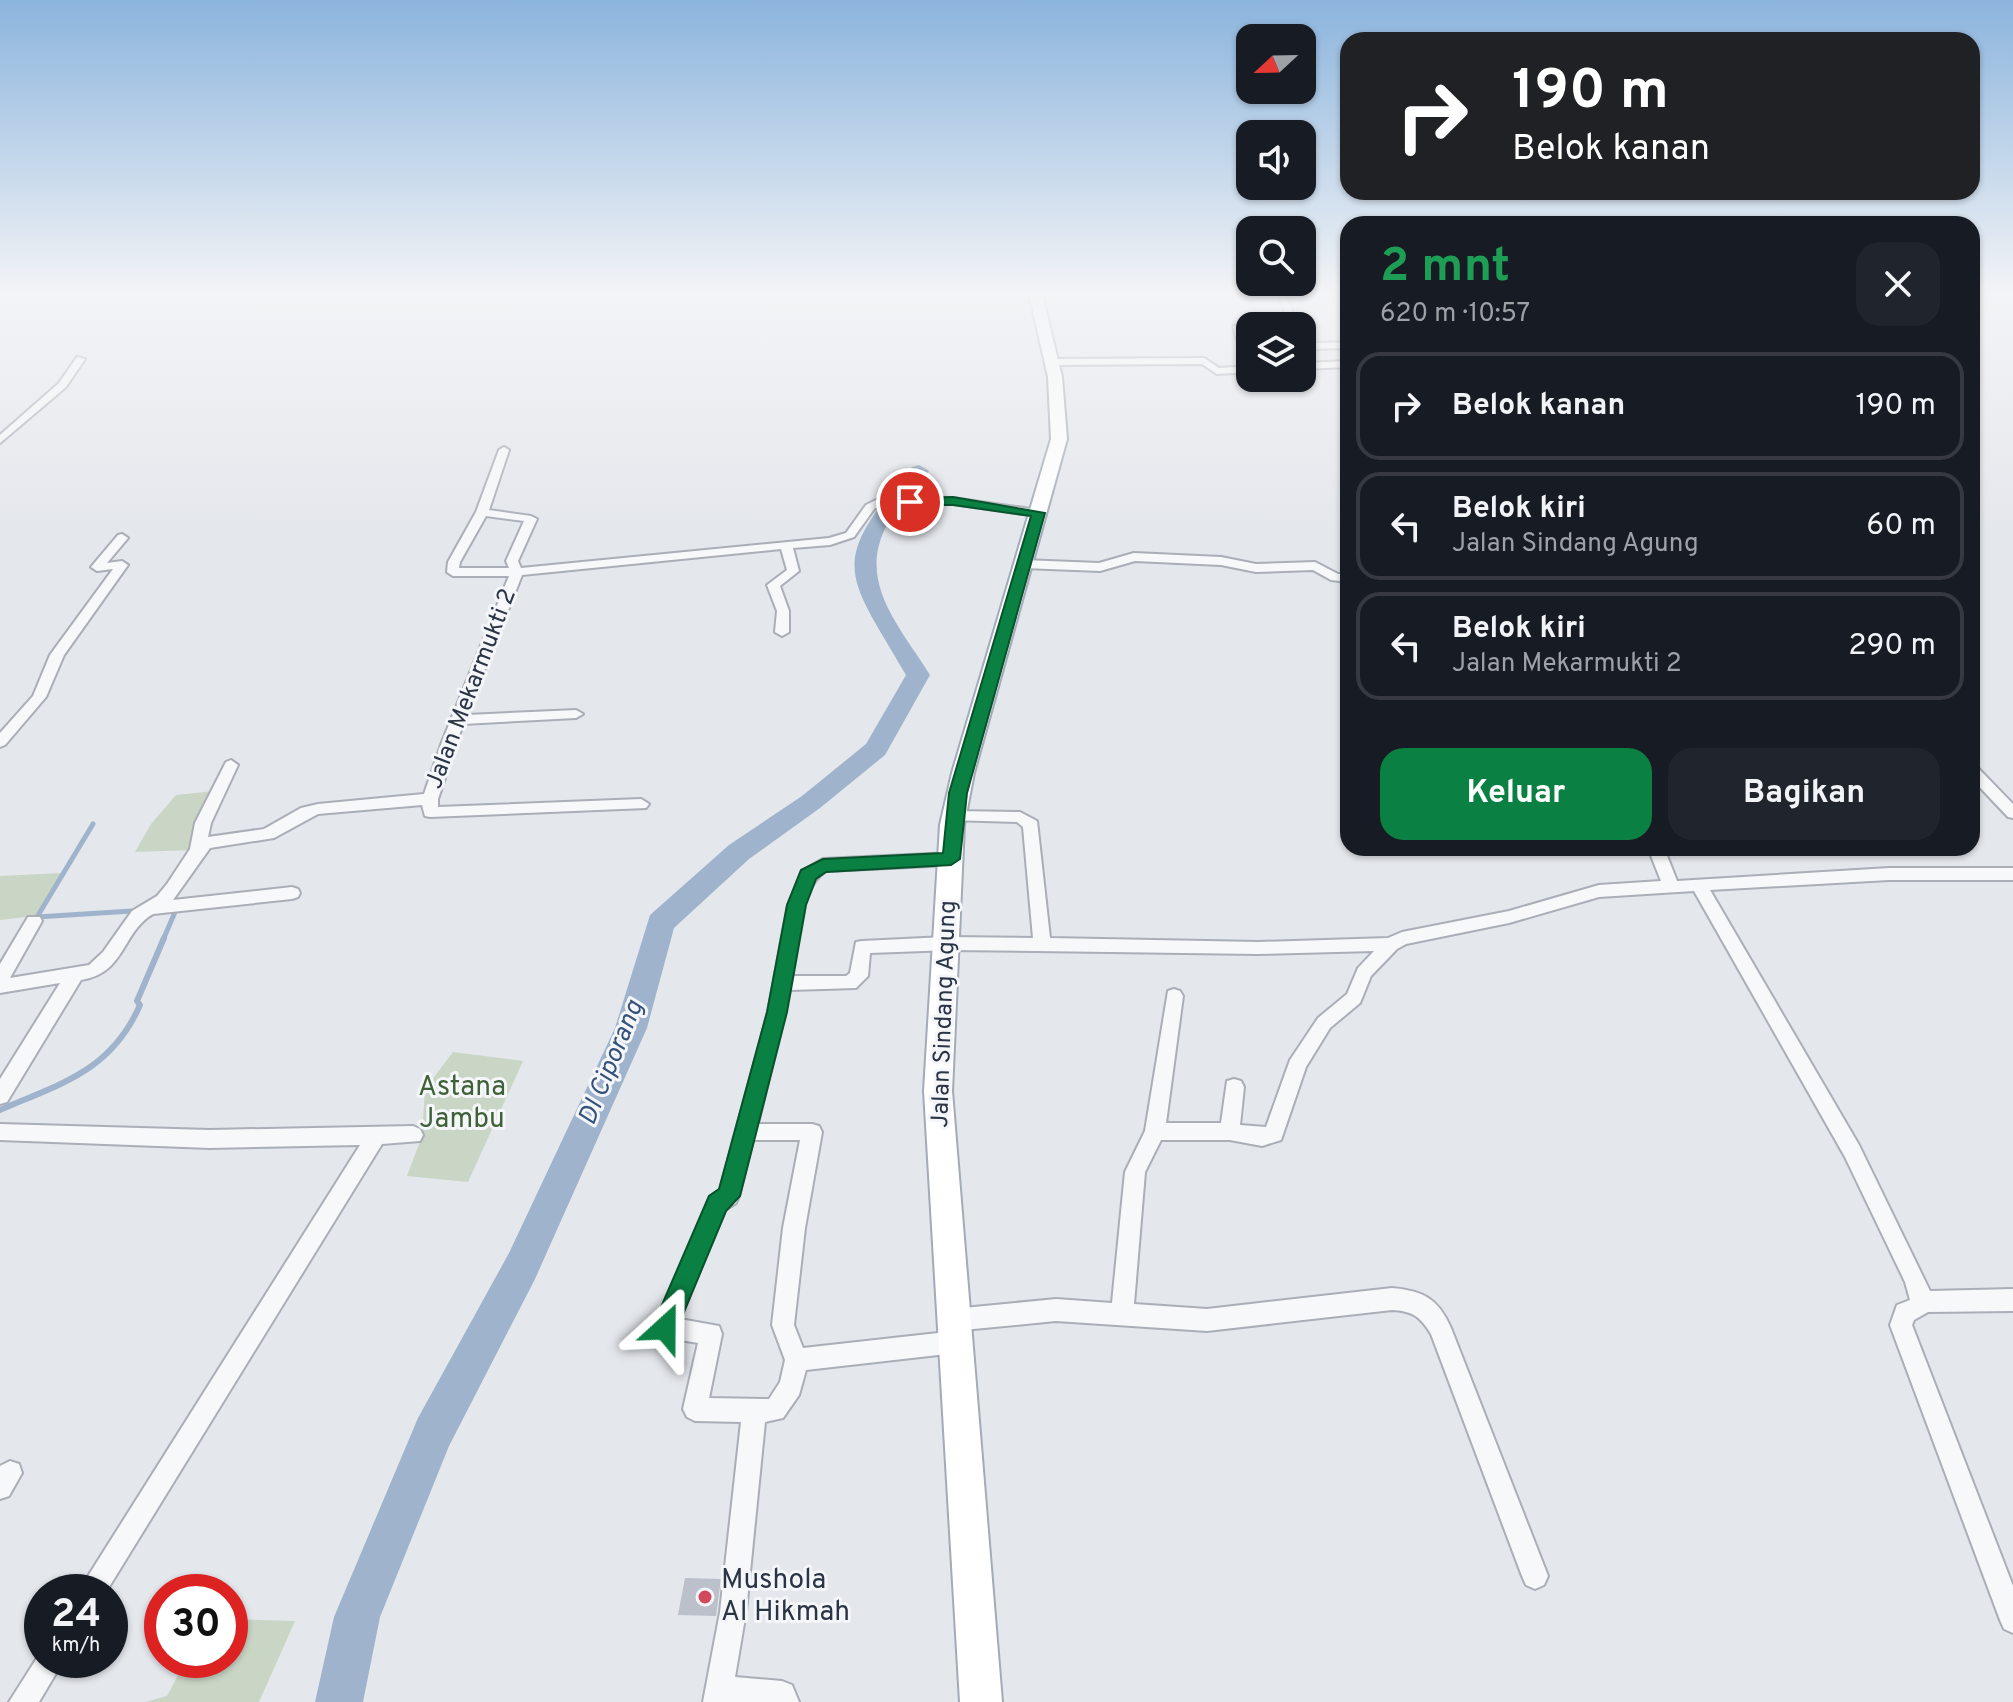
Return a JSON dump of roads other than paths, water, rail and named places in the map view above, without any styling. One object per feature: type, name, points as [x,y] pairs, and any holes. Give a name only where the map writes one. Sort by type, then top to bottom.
[{"type":"main road","name":"Jalan Sindang Agung","points":[[981,1702],[938,1091],[945,944],[954,816],[1059,439],[1061,421],[1054,373]]},
{"type":"street","points":[[0,440],[63,385],[71,373]]},
{"type":"street","points":[[482,512],[531,519],[512,561],[517,572],[453,572],[454,562],[482,512],[504,450]]},
{"type":"street","name":"Jalan Mekarmukti 2","points":[[198,849],[214,841],[268,834],[306,812],[318,809],[430,799],[517,572],[599,567],[846,537],[870,507],[882,500],[953,501],[1038,513]]},
{"type":"street","points":[[0,742],[39,697],[52,673],[57,655],[122,565],[97,567],[122,538]]},
{"type":"street","points":[[782,632],[783,611],[773,585],[793,571],[786,545]]},
{"type":"street","points":[[1023,564],[1100,567],[1128,558],[1154,558],[1221,561],[1256,568],[1315,566],[1340,577]]},
{"type":"street","points":[[458,720],[576,714]]},
{"type":"street","points":[[1,977],[74,976],[102,965],[147,909],[163,900],[198,849],[203,823],[231,765]]},
{"type":"street","points":[[1980,778],[2013,813]]},
{"type":"street","points":[[430,799],[430,812],[641,804]]},
{"type":"street","points":[[954,816],[1020,817],[1031,825],[1042,945]]},
{"type":"street","points":[[1659,856],[1671,886]]},
{"type":"street","points":[[744,1132],[812,1132],[794,1228],[783,1325],[796,1360],[791,1387],[775,1410],[695,1409],[711,1334],[665,1328],[717,1204],[729,1196],[744,1132],[782,983],[796,905],[812,869],[850,863],[951,859]]},
{"type":"street","points":[[782,983],[850,983],[859,976],[862,947],[945,944],[1258,948],[1391,944],[1415,935],[1527,913],[1589,893],[1889,874],[2012,875]]},
{"type":"street","points":[[1698,884],[1852,1151],[1915,1280],[1922,1302],[1919,1307],[1905,1313],[1901,1325],[2013,1620]]},
{"type":"street","points":[[147,909],[292,893]]},
{"type":"street","points":[[1,977],[34,921]]},
{"type":"street","points":[[1155,1131],[1230,1132],[1262,1137],[1274,1134],[1297,1065],[1332,1014],[1354,998],[1364,973],[1391,944]]},
{"type":"street","points":[[0,1096],[74,976]]},
{"type":"street","points":[[1122,1313],[1135,1172],[1155,1131],[1174,996]]},
{"type":"street","points":[[1230,1132],[1234,1087]]},
{"type":"street","points":[[0,1132],[141,1139],[413,1135]]},
{"type":"street","points":[[102,1574],[376,1137]]},
{"type":"street","points":[[796,1360],[1056,1310],[1207,1320],[1326,1303],[1392,1299],[1416,1301],[1432,1315],[1440,1328],[1535,1576]]},
{"type":"street","points":[[1922,1302],[2013,1300]]},
{"type":"street","points":[[754,1411],[719,1696],[782,1695],[785,1702]]},
{"type":"street","points":[[23,1702],[39,1678]]},
{"type":"waterway","points":[[0,443],[48,402]]},
{"type":"waterway","name":"DI Ciporang","points":[[339,1702],[357,1617],[433,1433],[522,1266],[631,1028],[660,923],[739,852],[811,802],[876,749],[918,675],[879,612],[864,573],[869,541],[877,525],[919,471]]},
{"type":"waterway","points":[[93,824],[37,917],[132,911]]},
{"type":"waterway","points":[[163,940],[175,912],[170,909]]},
{"type":"waterway","points":[[0,1110],[82,1072],[115,1045],[140,1005],[137,1001],[164,938]]},
{"type":"place","name":"Mushola Al Hikmah","points":[[705,1597]]},
{"type":"park label","name":"Astana Jambu","points":[[462,1104]]}]
